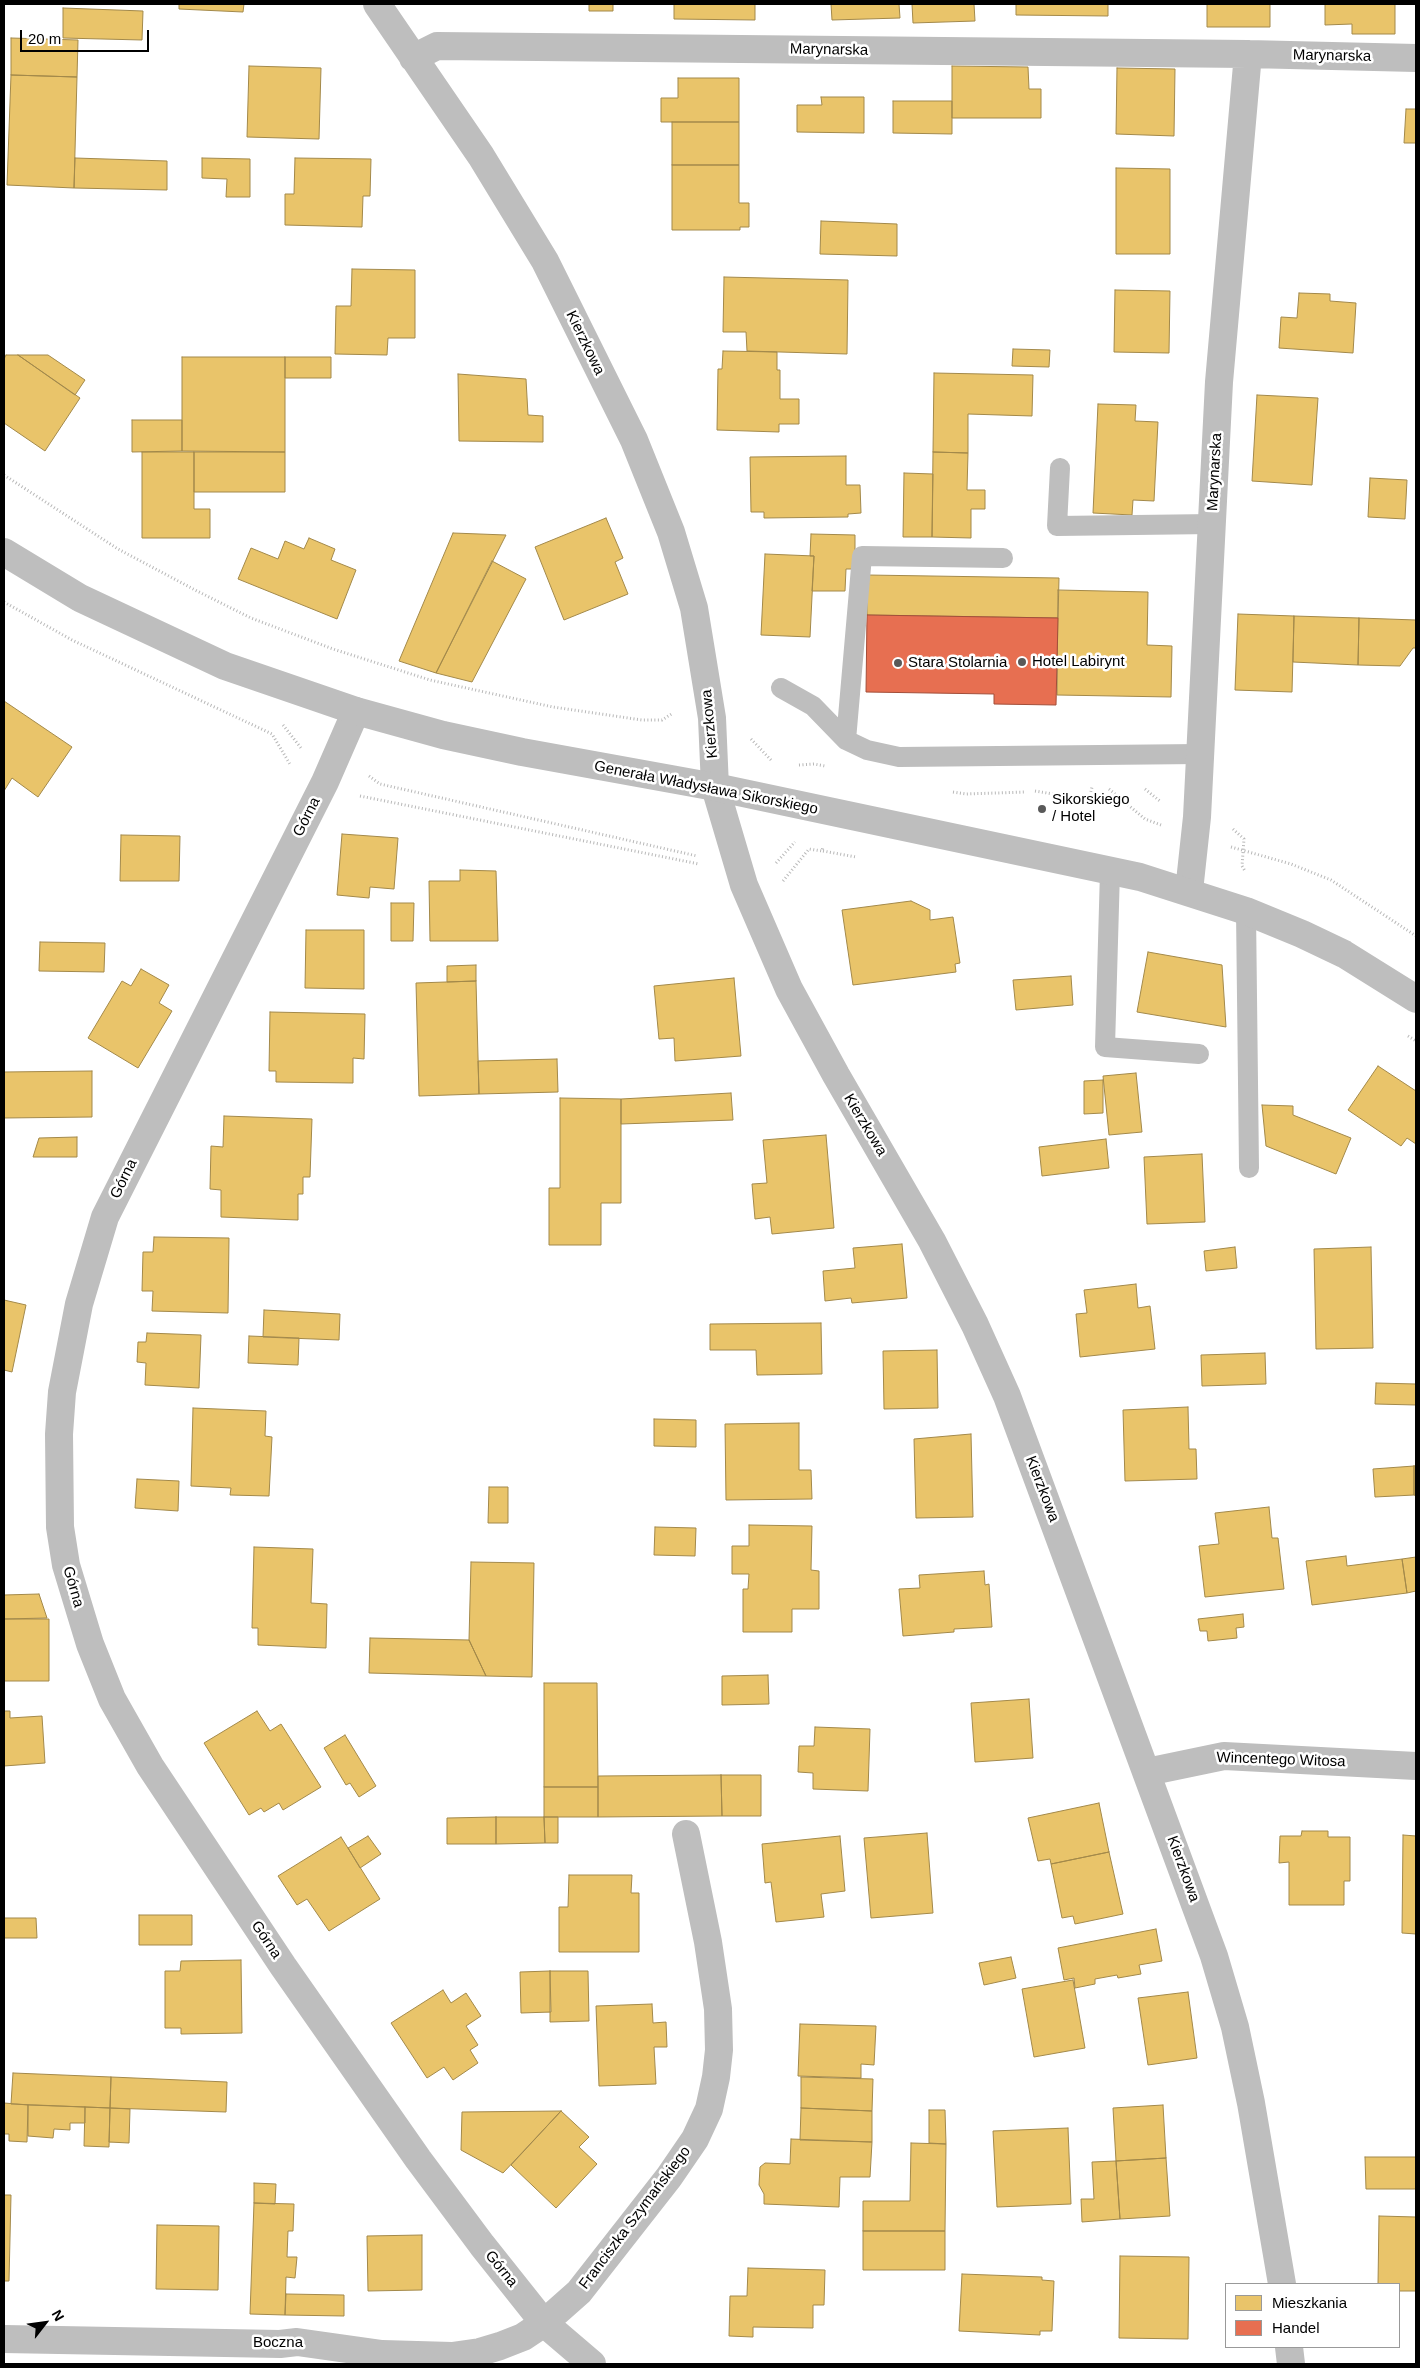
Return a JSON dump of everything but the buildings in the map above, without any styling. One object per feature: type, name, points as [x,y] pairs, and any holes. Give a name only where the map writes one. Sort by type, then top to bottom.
[{"type":"street","name":"Kierzkowa","points":[[377,4],[481,156],[545,261],[645,468],[671,532],[694,608],[712,718],[715,787],[744,885],[789,989],[836,1076],[932,1241],[975,1325],[1007,1396],[1214,1956],[1235,2027],[1253,2113],[1282,2283]]},
{"type":"street","name":"Marynarska","points":[[414,58],[437,46],[1248,54],[1416,58]]},
{"type":"street","name":"Marynarska","points":[[1190,891],[1197,817],[1219,382],[1248,54]]},
{"type":"street","name":"Generała Władysława Sikorskiego","points":[[4,552],[80,598],[226,666],[356,711],[443,735],[513,750],[715,787],[1110,870],[1190,891],[1246,911],[1344,954],[1416,999]]},
{"type":"street","name":"Górna","points":[[356,711],[325,782],[106,1216],[79,1304],[62,1392],[59,1444],[60,1527],[66,1565],[90,1644],[112,1700],[150,1766],[283,1966],[418,2159],[482,2245],[544,2323],[592,2364]]},
{"type":"street","name":"Wincentego Witosa","points":[[1147,1772],[1224,1756],[1416,1766]]},
{"type":"street","name":"Franciszka Szymańskiego","points":[[544,2323],[579,2292],[669,2177],[695,2139],[709,2109],[716,2077],[719,2050],[718,2009],[708,1942],[686,1834]]},
{"type":"street","name":"Boczna","points":[[4,2339],[280,2344],[297,2342],[382,2354],[452,2356],[480,2352],[500,2346],[522,2337],[544,2323]]},
{"type":"street","points":[[1289,2348],[1291,2364]]},
{"type":"lane","points":[[1060,468],[1057,526],[1212,524]]},
{"type":"lane","points":[[846,740],[862,556],[1003,558]]},
{"type":"lane","points":[[781,688],[812,706],[846,740],[867,750],[899,757],[1199,754]]},
{"type":"lane","points":[[1110,870],[1105,1047],[1198,1054]]},
{"type":"lane","points":[[1246,911],[1249,1168]]},
{"type":"path","points":[[4,475],[118,549],[197,591],[251,618],[332,649],[430,680],[552,707],[642,720],[662,720],[674,713]]},
{"type":"path","points":[[4,602],[72,640],[272,734],[294,770],[356,796],[698,862],[701,869]]},
{"type":"place","name":"Hotel Labirynt","points":[[1022,662]]},
{"type":"place","name":"Stara Stolarnia","points":[[898,663]]},
{"type":"place","name":"Sikorskiego / Hotel","points":[[1042,809]]}]
